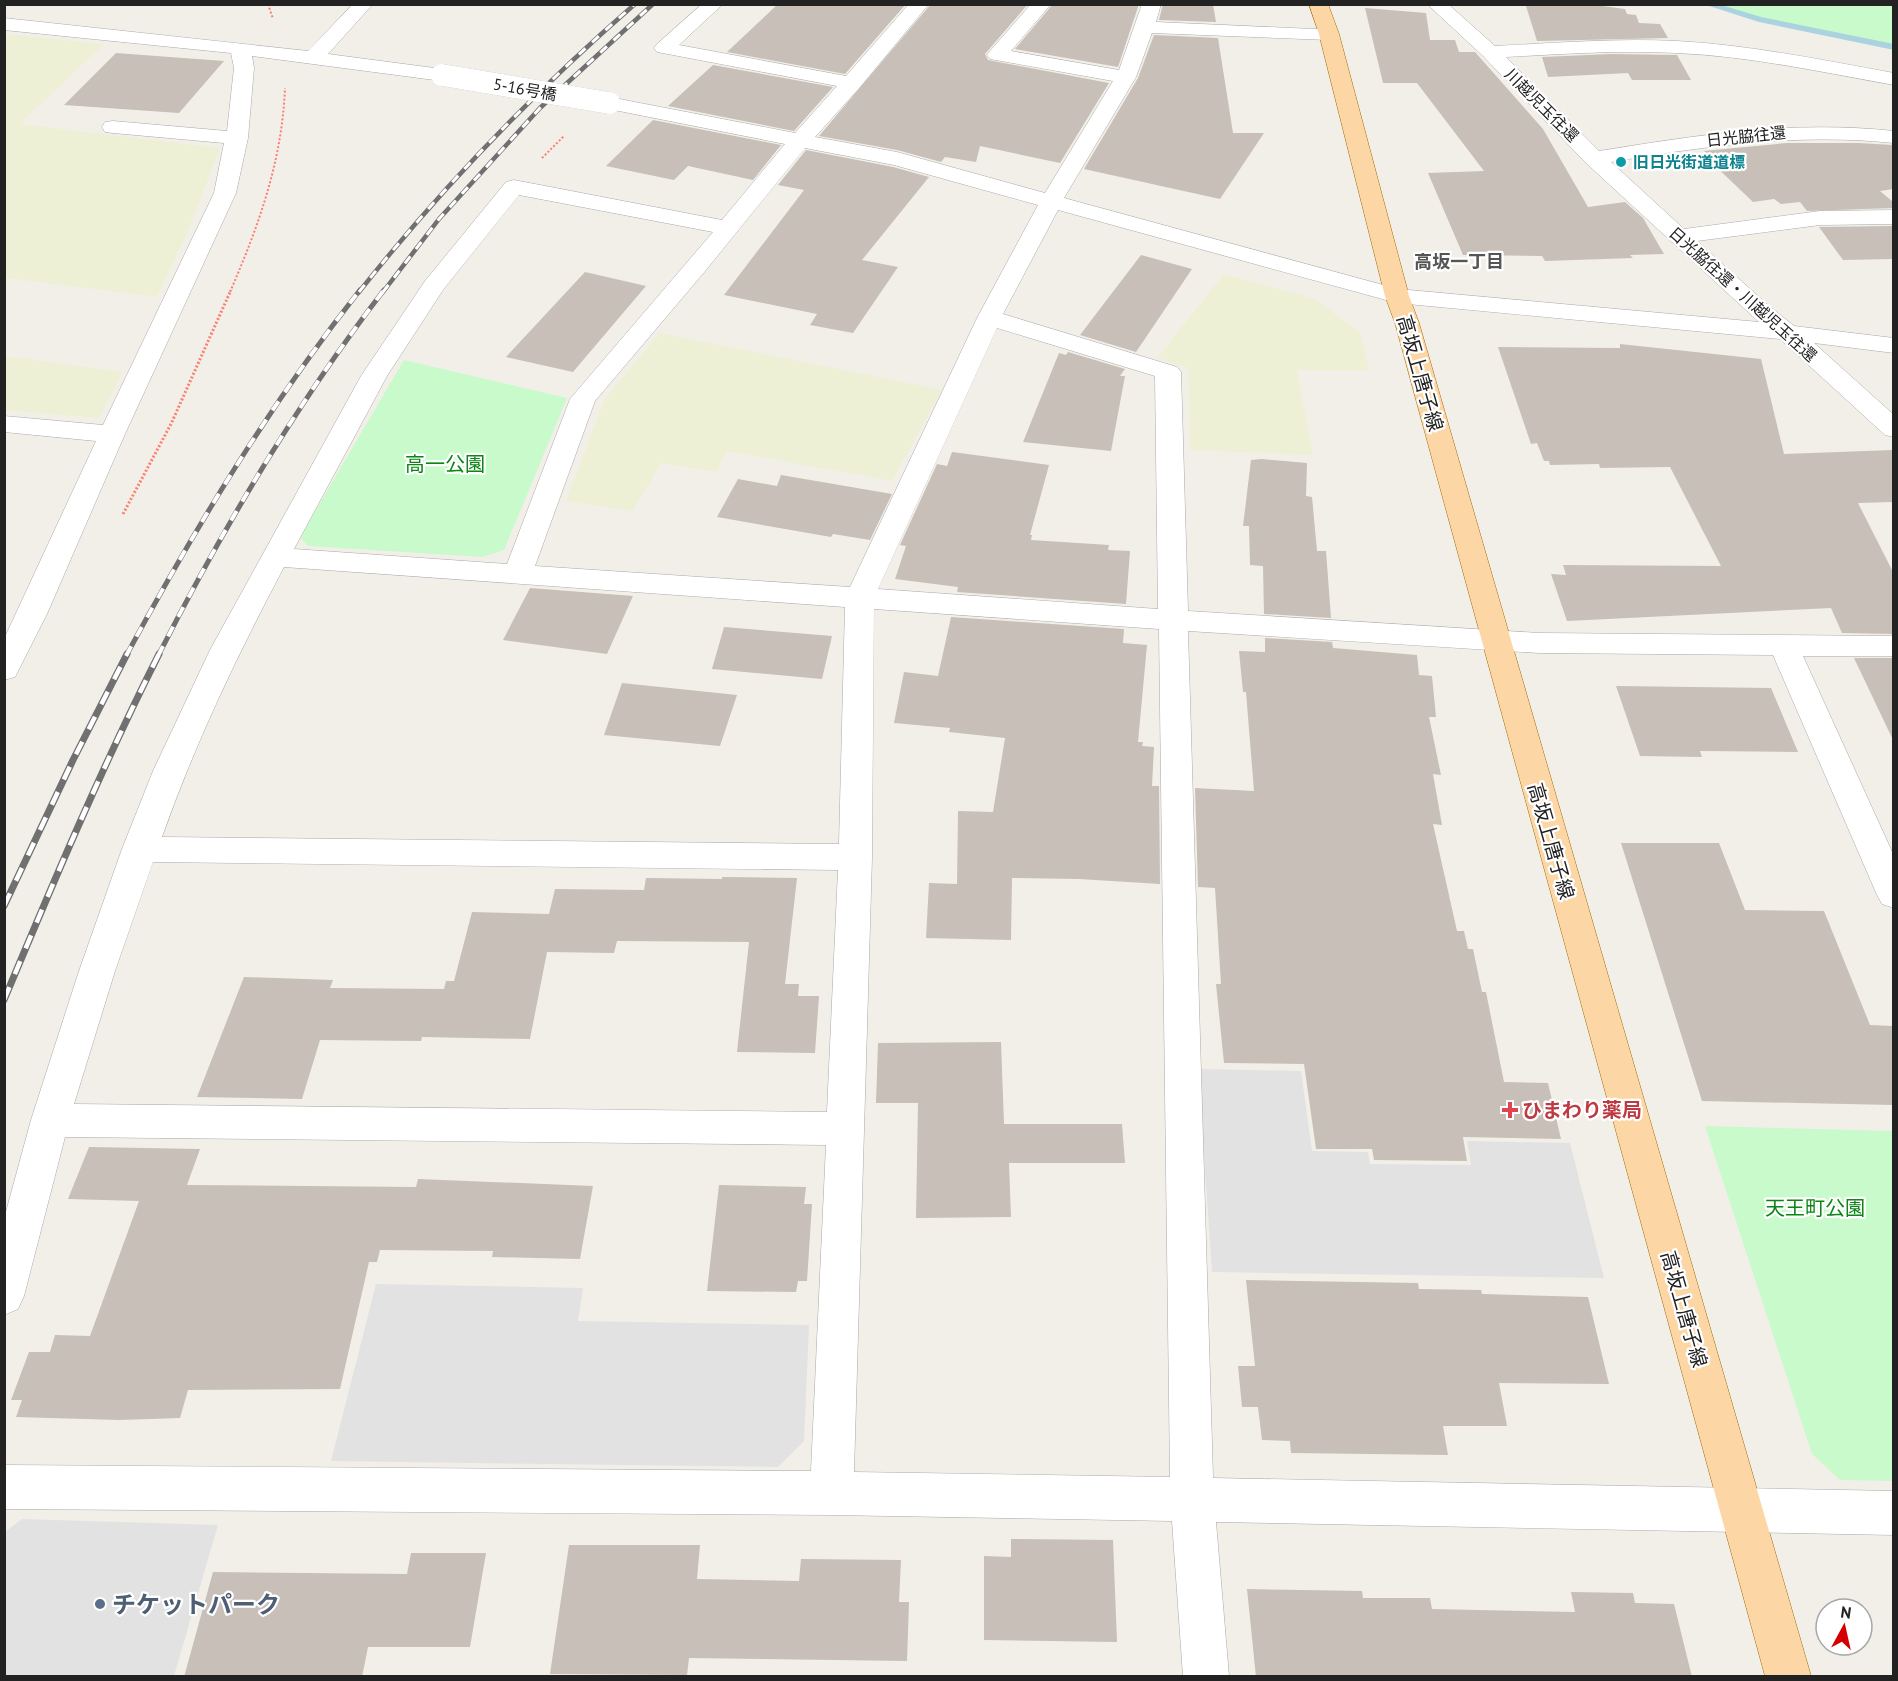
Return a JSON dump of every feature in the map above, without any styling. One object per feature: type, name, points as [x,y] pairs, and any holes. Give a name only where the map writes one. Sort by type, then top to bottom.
[{"type":"main road","name":"高坂上唐子線","points":[[1324,19],[1397,296],[1407,323],[1788,1677]]},
{"type":"street","points":[[313,58],[364,4]]},
{"type":"street","points":[[714,4],[664,48],[853,83]]},
{"type":"street","points":[[518,573],[583,399],[801,139],[853,83],[920,4]]},
{"type":"street","points":[[1042,4],[997,55],[1126,77]]},
{"type":"street","points":[[832,1493],[855,856],[860,598],[989,318],[1051,201],[1126,77],[1152,4]]},
{"type":"street","name":"川越児玉往還","points":[[1436,4],[1490,52],[1594,158]]},
{"type":"street","points":[[1145,27],[1324,19]]},
{"type":"street","name":"5-16号橋","points":[[4,24],[240,48],[442,75],[801,139],[897,159],[1397,296],[1787,332],[1893,346]]},
{"type":"street","points":[[4,670],[37,604],[112,434],[225,193],[237,138],[244,68],[240,48]]},
{"type":"street","points":[[1490,52],[1581,48],[1702,48],[1758,55],[1893,79]]},
{"type":"street","points":[[113,127],[237,138]]},
{"type":"street","name":"日光脇往還","points":[[1594,158],[1745,134],[1814,130],[1863,132],[1893,137]]},
{"type":"street","name":"日光脇往還・川越児玉往還","points":[[1594,158],[1760,311],[1787,332],[1893,429]]},
{"type":"street","points":[[4,1296],[50,1120],[139,849],[169,771],[225,650],[374,376],[433,286],[514,187],[728,228]]},
{"type":"street","points":[[1680,236],[1820,218],[1893,217]]},
{"type":"street","points":[[989,318],[1168,372],[1192,1500],[1206,1677]]},
{"type":"street","points":[[4,424],[112,434]]},
{"type":"street","points":[[277,557],[1174,621],[1495,641],[1893,646]]},
{"type":"street","points":[[1783,645],[1893,895]]},
{"type":"street","points":[[139,849],[855,856]]},
{"type":"street","points":[[50,1120],[845,1129]]},
{"type":"street","points":[[4,1487],[832,1493],[1893,1513]]},
{"type":"green space","points":[[1707,5],[1893,5],[1893,47],[1759,19]]},
{"type":"green space","points":[[5,34],[104,44],[20,124],[220,148],[190,226],[157,297],[5,278]]},
{"type":"green space","points":[[1224,274],[1315,299],[1361,333],[1369,370],[1297,370],[1313,455],[1190,450],[1188,368],[1157,358]]},
{"type":"green space","points":[[660,333],[942,390],[892,481],[727,451],[716,472],[661,463],[633,511],[566,501],[605,398]]},
{"type":"green space","points":[[5,356],[123,372],[99,418],[5,410]]},
{"type":"green space","name":"高一公園","points":[[404,360],[567,398],[504,550],[482,557],[308,546],[300,537]]},
{"type":"green space","name":"天王町公園","points":[[1705,1126],[1893,1131],[1893,1481],[1840,1480],[1812,1454]]},
{"type":"shaded area","points":[[1198,1069],[1301,1071],[1312,1151],[1368,1152],[1370,1164],[1471,1165],[1467,1141],[1570,1143],[1604,1278],[1212,1272]]},
{"type":"shaded area","points":[[376,1284],[583,1288],[578,1321],[809,1325],[804,1441],[778,1467],[331,1461]]},
{"type":"shaded area","name":"チケットパーク","points":[[22,1519],[218,1525],[174,1676],[5,1676],[5,1532]]},
{"type":"building","points":[[778,4],[906,4],[845,74],[727,52]]},
{"type":"building","points":[[931,4],[1028,4],[985,54],[988,60],[1109,83],[1060,163],[980,146],[976,162],[945,157],[941,162],[897,150],[819,136]]},
{"type":"building","points":[[1053,4],[1139,4],[1118,67],[1015,49]]},
{"type":"building","points":[[1163,4],[1213,4],[1216,22],[1159,20]]},
{"type":"building","points":[[1529,4],[1587,4],[1625,9],[1627,14],[1636,15],[1639,23],[1660,24],[1668,38],[1537,41],[1526,6]]},
{"type":"building","points":[[1365,8],[1426,13],[1430,40],[1455,40],[1459,52],[1475,52],[1543,129],[1588,207],[1625,202],[1643,218],[1664,254],[1630,255],[1633,258],[1545,261],[1542,256],[1463,255],[1428,173],[1484,171],[1417,83],[1383,83]]},
{"type":"building","points":[[1154,35],[1218,38],[1233,133],[1264,133],[1220,199],[1084,169],[1138,78]]},
{"type":"building","points":[[116,53],[224,61],[179,113],[64,105]]},
{"type":"building","points":[[1612,54],[1677,55],[1691,80],[1632,80],[1628,73],[1548,77],[1542,57]]},
{"type":"building","points":[[713,65],[833,87],[794,131],[668,106]]},
{"type":"building","points":[[653,120],[781,145],[753,180],[688,166],[674,180],[606,166]]},
{"type":"building","points":[[1787,143],[1893,145],[1893,189],[1880,191],[1893,202],[1893,208],[1807,211],[1800,202],[1781,204],[1774,199],[1753,202],[1707,158],[1711,158],[1704,151]]},
{"type":"building","points":[[806,150],[893,167],[929,177],[862,260],[898,267],[853,333],[810,325],[817,314],[724,295],[804,190],[778,185]]},
{"type":"building","points":[[1893,226],[1893,259],[1843,260],[1819,227]]},
{"type":"building","points":[[1141,255],[1192,269],[1136,352],[1080,335]]},
{"type":"building","points":[[585,272],[646,286],[573,372],[506,357]]},
{"type":"building","points":[[1620,344],[1761,359],[1784,454],[1893,450],[1893,502],[1858,503],[1893,572],[1893,634],[1842,633],[1831,608],[1567,621],[1551,574],[1566,575],[1563,565],[1721,566],[1670,467],[1600,468],[1599,464],[1550,465],[1549,461],[1544,461],[1537,443],[1531,444],[1498,347],[1620,348]]},
{"type":"building","points":[[1068,352],[1125,369],[1120,376],[1125,376],[1111,451],[1023,442],[1059,353],[1066,355]]},
{"type":"building","points":[[952,452],[1049,465],[1030,535],[1032,535],[1031,540],[1109,545],[1108,550],[1130,551],[1126,604],[957,592],[958,587],[895,579],[906,546],[900,545],[937,464],[947,466]]},
{"type":"building","points":[[1251,460],[1307,463],[1306,496],[1312,497],[1317,551],[1326,551],[1331,618],[1264,614],[1263,566],[1250,565],[1249,526],[1243,526]]},
{"type":"building","points":[[781,475],[892,494],[870,540],[833,534],[831,537],[717,517],[738,479],[777,486]]},
{"type":"building","points":[[530,588],[633,596],[607,654],[503,640]]},
{"type":"building","points":[[951,617],[1124,629],[1123,643],[1147,645],[1138,742],[1143,742],[1142,746],[1154,747],[1152,786],[1159,786],[1160,884],[1012,878],[1011,940],[926,938],[929,883],[957,884],[958,811],[993,812],[1005,738],[949,732],[950,728],[894,723],[904,672],[938,676]]},
{"type":"building","points":[[724,627],[832,636],[822,679],[712,669]]},
{"type":"building","points":[[1265,638],[1332,642],[1333,648],[1417,655],[1419,675],[1432,676],[1436,717],[1429,717],[1441,775],[1433,774],[1442,825],[1433,824],[1457,931],[1464,931],[1468,949],[1473,949],[1482,992],[1486,992],[1504,1082],[1548,1083],[1561,1139],[1463,1137],[1467,1161],[1374,1160],[1372,1149],[1316,1149],[1304,1064],[1224,1063],[1216,984],[1221,984],[1215,888],[1198,887],[1195,788],[1254,791],[1246,692],[1243,692],[1239,651],[1265,652]]},
{"type":"building","points":[[1854,658],[1893,658],[1893,740]]},
{"type":"building","points":[[622,683],[737,695],[720,746],[604,735]]},
{"type":"building","points":[[1616,686],[1771,688],[1798,752],[1700,751],[1702,757],[1640,756]]},
{"type":"building","points":[[1621,843],[1719,843],[1745,910],[1824,911],[1870,1025],[1893,1026],[1893,1105],[1702,1101]]},
{"type":"building","points":[[722,877],[797,878],[785,984],[799,984],[798,996],[819,996],[815,1053],[737,1052],[749,942],[617,941],[614,953],[547,952],[530,1039],[422,1037],[421,1041],[320,1040],[302,1099],[197,1097],[244,977],[333,980],[330,988],[444,989],[446,981],[454,981],[472,912],[549,914],[555,889],[644,890],[646,878],[722,879]]},
{"type":"building","points":[[1001,1042],[1004,1124],[1122,1124],[1125,1163],[1009,1163],[1011,1217],[916,1218],[918,1103],[876,1103],[878,1043]]},
{"type":"building","points":[[89,1147],[200,1149],[187,1185],[416,1187],[418,1179],[593,1186],[580,1259],[492,1257],[493,1251],[380,1250],[377,1262],[369,1262],[340,1389],[188,1390],[180,1418],[119,1420],[16,1417],[22,1400],[11,1400],[29,1352],[50,1352],[55,1335],[90,1336],[139,1201],[68,1199]]},
{"type":"building","points":[[719,1185],[806,1187],[804,1204],[812,1204],[807,1281],[798,1281],[796,1292],[707,1291]]},
{"type":"building","points":[[1246,1280],[1418,1283],[1419,1289],[1481,1290],[1482,1294],[1588,1297],[1609,1384],[1499,1383],[1507,1426],[1443,1426],[1448,1455],[1291,1453],[1290,1441],[1262,1440],[1258,1407],[1242,1407],[1238,1366],[1255,1366]]},
{"type":"building","points":[[1011,1539],[1113,1540],[1117,1642],[984,1640],[984,1556],[1011,1557]]},
{"type":"building","points":[[569,1545],[700,1545],[697,1579],[799,1581],[801,1559],[901,1560],[899,1602],[909,1602],[907,1661],[689,1658],[687,1675],[550,1674]]},
{"type":"building","points":[[411,1553],[486,1553],[470,1647],[368,1647],[362,1677],[184,1677],[213,1572],[407,1574]]},
{"type":"building","points":[[1247,1589],[1362,1591],[1363,1598],[1430,1598],[1432,1609],[1575,1612],[1571,1592],[1633,1593],[1635,1603],[1674,1604],[1692,1677],[1256,1677]]},
{"type":"waterway","points":[[1707,4],[1759,19],[1894,47]]},
{"type":"railway","points":[[359,292],[423,215],[490,142],[525,106],[635,4]]},
{"type":"railway","points":[[383,292],[439,219],[540,108],[653,4]]},
{"type":"railway","points":[[126,656],[235,468],[295,377],[360,290]]},
{"type":"railway","points":[[158,655],[208,561],[262,468],[321,377],[384,290]]},
{"type":"railway","points":[[4,906],[73,760],[127,654]]},
{"type":"railway","points":[[4,1000],[98,782],[158,655]]},
{"type":"place","name":"旧日光街道道標","points":[[1621,162]]},
{"type":"place","name":"ひまわり薬局","points":[[1510,1110]]},
{"type":"place","name":"チケットパーク","points":[[100,1604]]},
{"type":"district","name":"高坂一丁目","points":[[1459,261]]}]
